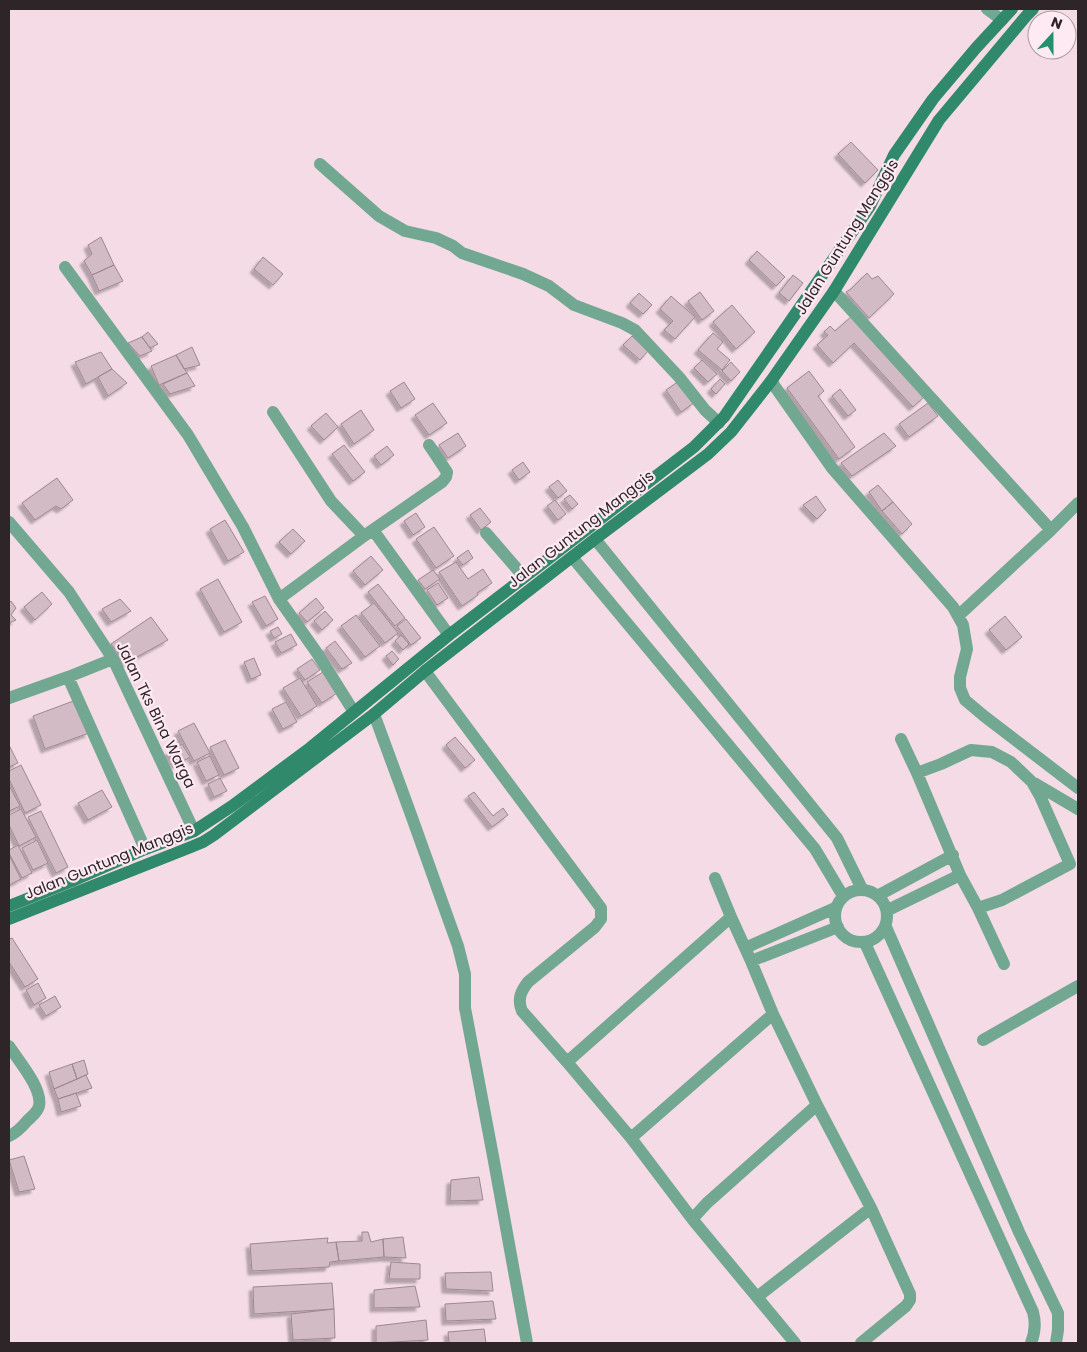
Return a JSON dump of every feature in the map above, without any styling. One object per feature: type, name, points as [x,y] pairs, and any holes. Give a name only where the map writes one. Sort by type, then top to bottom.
[{"type":"street","points":[[987,9],[1002,20]]},
{"type":"street","name":"Jalan Guntung Manggis","points":[[9,906],[145,849],[194,831],[232,806],[310,748],[450,635],[694,447],[719,423],[740,396],[870,206],[894,155],[932,99],[1012,9]]},
{"type":"street","name":"Jalan Guntung Manggis","points":[[9,919],[203,842],[374,714],[425,671],[708,454],[731,432],[771,381],[834,291],[939,120],[1033,9]]},
{"type":"street","points":[[320,164],[379,216],[405,231],[436,238],[453,246],[462,253],[523,274],[549,286],[574,305],[622,323],[635,330],[679,377],[705,410],[719,423]]},
{"type":"street","points":[[65,267],[188,435],[243,527],[279,599],[317,653],[354,712]]},
{"type":"street","points":[[834,291],[1051,530]]},
{"type":"street","points":[[771,381],[832,468],[958,616],[963,625],[967,648],[960,677],[960,688],[965,700],[1078,788]]},
{"type":"street","points":[[274,412],[331,500],[368,533],[450,635]]},
{"type":"street","points":[[279,599],[368,533],[442,482],[447,472],[429,445]]},
{"type":"street","points":[[958,616],[1078,503]]},
{"type":"street","name":"Jalan Tks Bina Warga","points":[[9,522],[69,592],[113,659],[194,831]]},
{"type":"street","points":[[486,533],[524,578]]},
{"type":"street","points":[[595,539],[837,838],[862,889]]},
{"type":"street","points":[[572,557],[815,849],[843,896]]},
{"type":"street","points":[[9,698],[113,659]]},
{"type":"street","points":[[425,671],[601,908],[601,919],[595,927],[528,982],[522,990],[520,998],[522,1011],[631,1138],[693,1220],[795,1343]]},
{"type":"street","points":[[68,677],[145,849]]},
{"type":"street","points":[[374,714],[458,946],[465,974],[466,1013],[527,1343]]},
{"type":"street","points":[[901,739],[960,875],[978,908],[1004,964]]},
{"type":"street","points":[[917,773],[971,750],[992,752],[1012,762],[1032,782],[1078,809]]},
{"type":"street","points":[[978,908],[1002,900],[1074,861],[1032,782]]},
{"type":"street","points":[[879,895],[953,856]]},
{"type":"street","points":[[888,910],[960,875]]},
{"type":"street","points":[[716,878],[773,1014],[870,1208],[910,1294],[910,1300],[906,1306],[861,1343]]},
{"type":"street","points":[[862,889],[879,895],[888,910],[886,927],[878,938],[865,943],[852,941],[841,933],[835,921],[836,908],[843,896],[852,891],[862,889]]},
{"type":"street","points":[[745,948],[836,908]]},
{"type":"street","points":[[567,1062],[731,917]]},
{"type":"street","points":[[751,961],[838,927]]},
{"type":"street","points":[[886,927],[1022,1240],[1058,1314],[1056,1343]]},
{"type":"street","points":[[865,943],[1033,1312],[1036,1322],[1034,1337],[1031,1343]]},
{"type":"street","points":[[983,1040],[1078,986]]},
{"type":"street","points":[[631,1138],[773,1014]]},
{"type":"street","points":[[9,1046],[34,1085],[39,1096],[40,1105],[20,1129],[9,1136]]},
{"type":"street","points":[[693,1220],[707,1203],[818,1105]]},
{"type":"street","points":[[757,1297],[870,1208]]},
{"type":"building","points":[[851,142],[878,170],[865,183],[838,154]]},
{"type":"building","points":[[101,237],[114,265],[92,275],[84,261],[92,254],[88,245]]},
{"type":"building","points":[[757,251],[785,277],[776,286],[749,260]]},
{"type":"building","points":[[263,257],[283,274],[273,285],[254,269]]},
{"type":"building","points":[[114,265],[123,281],[99,291],[92,275]]},
{"type":"building","points":[[867,273],[872,279],[878,276],[894,294],[869,318],[846,292]]},
{"type":"building","points":[[793,275],[803,283],[789,301],[779,293]]},
{"type":"building","points":[[700,292],[714,311],[702,320],[688,301]]},
{"type":"building","points":[[639,293],[652,305],[643,314],[630,303]]},
{"type":"building","points":[[671,296],[695,317],[675,339],[664,330],[673,321],[660,309]]},
{"type":"building","points":[[732,305],[755,332],[736,349],[713,322]]},
{"type":"building","points":[[852,316],[925,396],[913,407],[854,343],[833,363],[817,345],[828,335],[824,332],[830,326],[835,331]]},
{"type":"building","points":[[148,332],[158,344],[150,348],[142,337]]},
{"type":"building","points":[[713,333],[723,342],[717,349],[730,360],[722,370],[698,350]]},
{"type":"building","points":[[632,336],[648,351],[640,360],[623,345]]},
{"type":"building","points":[[142,337],[152,351],[140,356],[128,343]]},
{"type":"building","points":[[192,347],[200,365],[184,369],[176,355]]},
{"type":"building","points":[[101,352],[112,369],[86,384],[75,362]]},
{"type":"building","points":[[176,355],[187,373],[159,385],[151,366]]},
{"type":"building","points":[[702,360],[717,374],[708,382],[694,368]]},
{"type":"building","points":[[731,362],[740,372],[731,381],[722,371]]},
{"type":"building","points":[[112,369],[127,383],[108,396],[98,377]]},
{"type":"building","points":[[809,371],[824,391],[818,396],[855,447],[839,459],[787,388]]},
{"type":"building","points":[[187,373],[195,386],[170,394],[163,384]]},
{"type":"building","points":[[720,379],[725,384],[716,394],[711,389]]},
{"type":"building","points":[[679,381],[694,403],[681,412],[666,390]]},
{"type":"building","points":[[404,382],[415,399],[401,408],[390,391]]},
{"type":"building","points":[[840,389],[856,410],[848,416],[832,396]]},
{"type":"building","points":[[433,403],[447,423],[429,435],[415,415]]},
{"type":"building","points":[[928,403],[938,416],[909,437],[899,424]]},
{"type":"building","points":[[361,410],[374,430],[354,444],[341,424]]},
{"type":"building","points":[[326,413],[338,427],[324,440],[311,426]]},
{"type":"building","points":[[458,433],[466,446],[448,458],[439,445]]},
{"type":"building","points":[[884,433],[896,446],[852,476],[841,463]]},
{"type":"building","points":[[344,445],[365,472],[353,481],[332,454]]},
{"type":"building","points":[[387,446],[394,455],[381,465],[374,456]]},
{"type":"building","points":[[523,462],[530,472],[519,480],[512,470]]},
{"type":"building","points":[[57,478],[73,500],[61,509],[56,506],[35,520],[22,503]]},
{"type":"building","points":[[558,480],[567,491],[558,498],[549,487]]},
{"type":"building","points":[[878,485],[893,502],[882,511],[869,492]]},
{"type":"building","points":[[570,495],[578,504],[572,509],[564,499]]},
{"type":"building","points":[[816,496],[826,510],[817,519],[803,505]]},
{"type":"building","points":[[555,500],[566,514],[558,520],[547,506]]},
{"type":"building","points":[[893,502],[912,524],[902,534],[882,511]]},
{"type":"building","points":[[480,508],[491,522],[481,530],[470,515]]},
{"type":"building","points":[[416,513],[425,527],[413,535],[404,521]]},
{"type":"building","points":[[225,520],[244,552],[228,561],[210,529]]},
{"type":"building","points":[[434,527],[454,556],[436,568],[416,539]]},
{"type":"building","points":[[293,529],[305,541],[291,554],[279,542]]},
{"type":"building","points":[[468,550],[473,558],[463,565],[457,558]]},
{"type":"building","points":[[371,556],[383,570],[365,585],[353,571]]},
{"type":"building","points":[[456,562],[468,579],[483,569],[492,583],[462,606],[439,572]]},
{"type":"building","points":[[433,570],[440,579],[425,589],[418,580]]},
{"type":"building","points":[[218,579],[242,622],[224,632],[200,589]]},
{"type":"building","points":[[438,583],[448,598],[437,605],[427,590]]},
{"type":"building","points":[[378,584],[405,618],[395,626],[368,592]]},
{"type":"building","points":[[42,592],[52,604],[35,620],[24,607]]},
{"type":"building","points":[[265,596],[278,619],[266,626],[252,602]]},
{"type":"building","points":[[316,598],[324,608],[307,622],[299,613]]},
{"type":"building","points":[[120,599],[131,611],[111,622],[102,609]]},
{"type":"building","points":[[11,601],[16,608],[11,615],[16,620],[9,623],[9,603]]},
{"type":"building","points":[[374,603],[398,633],[385,643],[361,613]]},
{"type":"building","points":[[325,611],[333,620],[322,630],[314,621]]},
{"type":"building","points":[[356,615],[380,646],[365,657],[341,626]]},
{"type":"building","points":[[1005,616],[1022,637],[1006,650],[989,630]]},
{"type":"building","points":[[151,617],[168,640],[126,663],[111,644]]},
{"type":"building","points":[[406,619],[421,638],[411,645],[397,626]]},
{"type":"building","points":[[278,627],[282,634],[274,638],[270,631]]},
{"type":"building","points":[[291,634],[297,645],[281,653],[275,642]]},
{"type":"building","points":[[401,635],[409,644],[403,650],[395,641]]},
{"type":"building","points":[[335,641],[352,663],[342,669],[326,648]]},
{"type":"building","points":[[392,651],[399,659],[393,665],[386,656]]},
{"type":"building","points":[[254,658],[261,675],[251,679],[244,662]]},
{"type":"building","points":[[312,659],[320,670],[305,680],[297,669]]},
{"type":"building","points":[[323,672],[337,693],[322,703],[307,682]]},
{"type":"building","points":[[300,678],[317,706],[301,716],[283,688]]},
{"type":"building","points":[[76,700],[89,733],[45,749],[33,716]]},
{"type":"building","points":[[286,702],[297,722],[283,729],[272,709]]},
{"type":"building","points":[[194,723],[210,753],[194,761],[178,731]]},
{"type":"building","points":[[455,737],[475,760],[465,768],[446,745]]},
{"type":"building","points":[[225,740],[239,768],[224,775],[210,747]]},
{"type":"building","points":[[182,744],[190,757],[176,765],[168,752]]},
{"type":"building","points":[[9,745],[18,763],[9,767]]},
{"type":"building","points":[[210,756],[219,775],[206,781],[197,762]]},
{"type":"building","points":[[21,765],[41,805],[25,813],[9,779],[9,771]]},
{"type":"building","points":[[220,778],[227,791],[214,797],[208,784]]},
{"type":"building","points":[[9,785],[20,806],[9,811]]},
{"type":"building","points":[[102,790],[112,807],[88,820],[78,803]]},
{"type":"building","points":[[474,792],[493,816],[503,808],[508,815],[492,827],[468,796]]},
{"type":"building","points":[[21,809],[36,837],[19,846],[9,825],[9,815]]},
{"type":"building","points":[[41,811],[68,867],[56,873],[28,817]]},
{"type":"building","points":[[37,840],[48,863],[33,870],[22,848]]},
{"type":"building","points":[[18,845],[32,873],[22,878],[9,853],[9,850]]},
{"type":"building","points":[[9,855],[21,879],[9,885]]},
{"type":"building","points":[[12,938],[38,979],[25,987],[9,962],[9,939]]},
{"type":"building","points":[[38,983],[46,998],[34,1005],[26,990]]},
{"type":"building","points":[[55,996],[61,1007],[46,1016],[39,1005]]},
{"type":"building","points":[[84,1060],[88,1074],[77,1079],[72,1064]]},
{"type":"building","points":[[72,1064],[77,1079],[54,1089],[49,1072]]},
{"type":"building","points":[[86,1075],[92,1088],[58,1099],[54,1089]]},
{"type":"building","points":[[76,1093],[81,1106],[61,1112],[58,1099]]},
{"type":"building","points":[[24,1156],[35,1189],[19,1192],[9,1160]]},
{"type":"building","points":[[479,1177],[483,1200],[450,1201],[451,1180]]},
{"type":"building","points":[[362,1232],[368,1232],[371,1242],[383,1239],[384,1257],[339,1261],[336,1242],[362,1241]]},
{"type":"building","points":[[403,1237],[406,1258],[384,1257],[383,1239]]},
{"type":"building","points":[[328,1238],[327,1243],[336,1242],[339,1261],[330,1262],[329,1267],[252,1271],[250,1244]]},
{"type":"building","points":[[391,1262],[420,1264],[420,1279],[389,1279]]},
{"type":"building","points":[[491,1272],[493,1291],[446,1289],[445,1273]]},
{"type":"building","points":[[332,1283],[334,1309],[254,1314],[253,1287]]},
{"type":"building","points":[[415,1286],[420,1307],[374,1308],[374,1290]]},
{"type":"building","points":[[493,1301],[496,1319],[446,1321],[445,1304]]},
{"type":"building","points":[[334,1309],[335,1338],[293,1340],[291,1314]]},
{"type":"building","points":[[426,1320],[428,1340],[376,1343],[376,1326]]},
{"type":"building","points":[[484,1329],[486,1343],[449,1343],[448,1332]]}]
